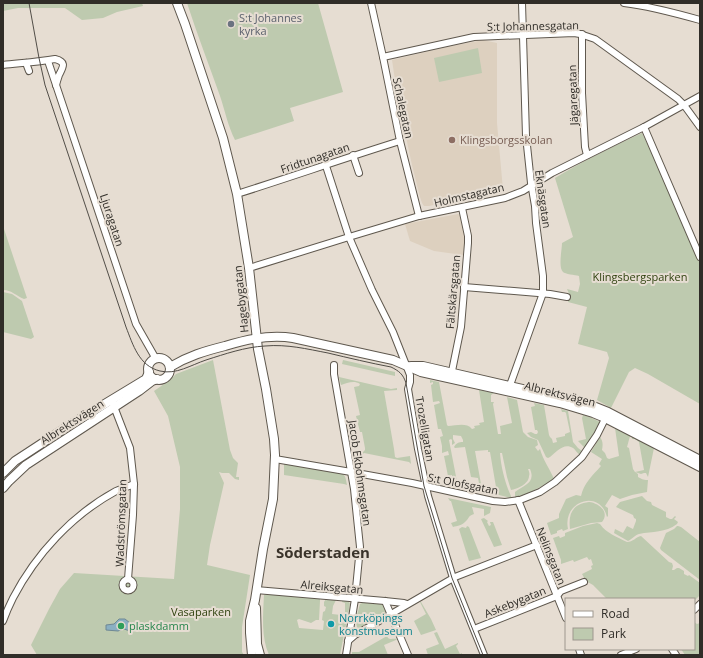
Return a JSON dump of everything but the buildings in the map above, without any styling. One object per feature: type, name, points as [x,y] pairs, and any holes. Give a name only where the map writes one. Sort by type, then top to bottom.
[{"type":"main road","name":"Hagebygatan","points":[[177,3],[188,31],[223,138],[237,194],[253,296],[256,338],[272,431],[275,459],[273,499],[250,621],[252,655]]},
{"type":"main road","name":"Albrektsvägen","points":[[168,364],[210,350],[256,338],[293,338],[384,358],[398,362],[420,372],[451,376],[509,389],[593,413],[607,415],[700,460]]},
{"type":"main road","points":[[156,359],[159,359],[168,364],[170,372],[166,378],[160,380],[151,376],[149,372],[150,363],[156,359]]},
{"type":"main road","name":"Albrektsvägen","points":[[3,473],[16,461],[70,425],[146,379],[149,372]]},
{"type":"main road","name":"Albrektsvägen","points":[[3,488],[9,480],[26,465],[157,379]]},
{"type":"main road","name":"Albrektsvägen","points":[[607,415],[700,467]]},
{"type":"main road","name":"Hagebygatan","points":[[255,600],[257,644],[260,655]]},
{"type":"street","name":"Schalegatan","points":[[371,3],[400,141],[419,216]]},
{"type":"street","name":"Eknäsgatan","points":[[509,389],[543,293],[543,276],[526,136],[522,3]]},
{"type":"street","points":[[624,3],[668,11],[700,20]]},
{"type":"street","name":"S:t Johannesgatan","points":[[383,57],[474,37],[574,33],[582,34],[595,39],[678,99],[700,127]]},
{"type":"street","name":"Jägaregatan","points":[[582,34],[582,93],[585,147],[587,155]]},
{"type":"street","points":[[3,65],[55,59],[59,60],[62,62],[63,68],[56,84]]},
{"type":"street","name":"Ljuragatan","points":[[48,60],[136,324],[156,359]]},
{"type":"street","points":[[26,63],[29,72]]},
{"type":"street","name":"Holmstagatan","points":[[249,268],[419,216],[505,198],[523,191],[552,173],[644,127],[700,96]]},
{"type":"street","points":[[644,127],[700,257]]},
{"type":"street","name":"Fridtunagatan","points":[[237,194],[400,141]]},
{"type":"street","points":[[353,156],[359,173]]},
{"type":"street","name":"Trozelligatan","points":[[326,166],[349,237],[372,290],[393,332],[410,375],[408,389],[426,486],[453,578],[484,655]]},
{"type":"street","name":"Fältskärsgatan","points":[[451,376],[462,327],[468,237],[462,208]]},
{"type":"street","points":[[464,287],[543,293],[567,297]]},
{"type":"street","name":"Jacob Ekbohmsgatan","points":[[334,365],[334,374],[354,489],[360,547],[355,599],[346,655]]},
{"type":"street","name":"Wadströmsgatan","points":[[111,399],[130,448],[134,484],[128,579]]},
{"type":"street","name":"S:t Olofsgatan","points":[[275,459],[426,486],[493,501],[506,502],[518,500],[540,492],[555,482],[582,457],[593,443],[607,415]]},
{"type":"street","points":[[3,621],[21,584],[56,538],[95,504],[117,491],[134,484]]},
{"type":"street","name":"Nelinsgatan","points":[[518,500],[565,616]]},
{"type":"street","points":[[348,641],[355,634],[453,578],[536,545]]},
{"type":"street","name":"Askebygatan","points":[[474,629],[556,596],[561,591],[584,582]]},
{"type":"street","name":"Alreiksgatan","points":[[256,590],[407,604]]},
{"type":"street","points":[[385,601],[408,655]]},
{"type":"street","points":[[620,655],[633,650]]},
{"type":"shaded area","name":"Klingsborgsskolan","points":[[483,40],[497,43],[497,123],[503,190],[424,206],[420,197],[412,165],[398,100],[392,60]]},
{"type":"shaded area","points":[[458,214],[461,216],[465,241],[463,255],[434,251],[410,241],[405,224]]},
{"type":"green space","points":[[3,3],[142,3],[143,6],[117,12],[103,18],[82,20],[65,8],[18,8],[3,11]]},
{"type":"green space","points":[[187,3],[318,3],[343,92],[290,108],[294,121],[235,140],[228,124],[220,96]]},
{"type":"green space","points":[[478,48],[482,73],[439,82],[434,58]]},
{"type":"green space","name":"Klingsbergsparken","points":[[642,133],[659,168],[700,264],[700,404],[635,368],[629,372],[611,408],[597,400],[609,358],[607,352],[578,344],[587,307],[568,302],[570,296],[567,289],[578,292],[580,284],[579,276],[564,273],[561,266],[562,243],[573,237],[555,178],[598,154]]},
{"type":"green space","points":[[3,226],[27,298],[24,299],[11,292],[3,290]]},
{"type":"green space","points":[[3,292],[12,294],[22,301],[34,337],[31,339],[3,332]]},
{"type":"green space","name":"Vasaparken","points":[[213,360],[230,450],[233,458],[238,463],[236,477],[239,477],[239,480],[235,479],[229,473],[219,472],[224,483],[207,565],[250,575],[242,627],[242,652],[244,655],[37,655],[31,645],[60,589],[74,573],[174,579],[180,509],[180,467],[168,416],[154,391],[176,374]]},
{"type":"green space","points":[[343,360],[395,372],[395,376],[342,364]]},
{"type":"green space","points":[[339,377],[391,389],[397,388],[397,390],[384,391],[395,457],[410,456],[411,464],[409,462],[364,453],[354,462],[352,453],[354,452],[358,457],[365,450],[362,432],[360,432],[356,416],[360,415],[354,387],[359,386],[360,384],[353,382],[341,385]]},
{"type":"green space","points":[[430,380],[439,382],[448,426],[464,425],[472,429],[475,428],[474,426],[480,425],[479,423],[484,422],[479,390],[494,393],[491,395],[491,402],[494,402],[493,404],[498,434],[501,434],[500,426],[512,423],[507,397],[517,400],[523,432],[528,437],[537,440],[538,445],[535,447],[538,451],[540,449],[554,479],[541,487],[515,497],[515,492],[530,481],[530,469],[528,469],[528,479],[525,484],[511,490],[502,453],[500,453],[501,464],[511,498],[495,494],[494,488],[496,487],[490,452],[488,452],[488,450],[475,451],[481,484],[479,483],[478,478],[471,477],[465,447],[454,447],[458,443],[463,442],[461,436],[453,435],[455,443],[452,445],[452,440],[449,440],[458,487],[449,485],[450,483],[453,484],[452,475],[448,476],[444,456],[449,455],[448,451],[442,453],[440,437],[443,436],[441,429],[438,429],[434,405],[440,403],[439,401],[433,402],[431,385],[433,382],[430,383]]},
{"type":"green space","points":[[534,403],[544,405],[549,435],[553,443],[557,442],[556,438],[565,436],[565,434],[570,432],[566,413],[562,412],[561,409],[568,411],[573,442],[582,451],[580,455],[570,446],[566,446],[560,448],[550,457],[546,457],[538,440],[531,437],[527,433],[531,432],[537,434],[538,432],[535,430],[531,407],[535,406]]},
{"type":"green space","points":[[583,415],[600,422],[585,448],[578,441],[586,439],[582,418]]},
{"type":"green space","points":[[615,428],[630,436],[627,447],[629,448],[633,469],[638,474],[638,477],[643,480],[648,480],[647,492],[620,499],[612,495],[605,506],[608,508],[607,517],[603,508],[597,503],[590,501],[576,505],[571,511],[568,519],[568,529],[563,531],[562,529],[551,535],[547,523],[559,518],[559,514],[566,499],[576,495],[581,496],[586,483],[601,466],[599,464],[602,459],[591,452],[600,437],[602,440],[602,450],[607,458],[609,459],[619,456]]},
{"type":"green space","points":[[633,437],[654,448],[648,477],[646,473],[641,474],[635,472],[644,470],[639,442],[632,439]]},
{"type":"green space","points":[[284,463],[341,473],[345,476],[347,485],[284,475]]},
{"type":"green space","points":[[642,496],[647,501],[651,502],[652,505],[666,512],[666,517],[672,519],[675,516],[676,517],[674,519],[678,522],[668,529],[639,534],[628,541],[614,533],[615,529],[623,533],[627,526],[633,529],[636,519],[633,515],[616,507],[620,502]]},
{"type":"green space","points":[[448,498],[491,507],[490,513],[484,516],[484,509],[472,507],[474,514],[460,525],[453,527],[451,523],[457,521],[451,501]]},
{"type":"green space","points":[[589,502],[600,506],[604,512],[605,515],[602,522],[591,523],[570,529],[570,518],[575,507]]},
{"type":"green space","points":[[484,518],[488,521],[489,526],[491,525],[490,522],[493,522],[502,545],[494,547],[481,519]]},
{"type":"green space","points":[[597,523],[600,524],[609,532],[627,542],[641,536],[669,562],[672,563],[672,570],[679,568],[684,571],[684,574],[689,575],[700,583],[700,595],[695,600],[695,598],[606,598],[593,585],[586,581],[582,574],[592,569],[591,566],[593,565],[591,559],[589,560],[587,557],[574,562],[573,560],[561,564],[553,538],[565,536],[565,533],[583,526]]},
{"type":"green space","points":[[467,526],[469,527],[481,558],[469,561],[459,529],[462,527],[466,528]]},
{"type":"green space","points":[[677,526],[681,527],[700,542],[700,580],[660,548],[666,533]]},
{"type":"green space","points":[[264,595],[320,599],[319,620],[311,623],[299,619],[297,620],[299,628],[323,630],[324,621],[322,620],[323,612],[325,611],[326,607],[324,606],[324,602],[326,599],[336,600],[333,606],[332,614],[345,614],[345,603],[342,602],[342,600],[349,602],[350,604],[340,655],[269,655],[266,648],[263,626]]},
{"type":"green space","points":[[364,602],[382,604],[387,611],[386,614],[358,629],[356,623],[357,614],[360,604]]},
{"type":"green space","points":[[420,602],[436,630],[421,635],[414,621],[426,614]]},
{"type":"green space","points":[[695,623],[700,623],[700,655],[685,655],[682,650],[695,650]]},
{"type":"green space","points":[[437,632],[445,649],[458,643],[456,646],[462,655],[428,655],[426,649],[439,644],[434,633]]},
{"type":"green space","points":[[387,636],[389,639],[397,639],[384,645],[388,655],[352,654],[352,652],[359,652]]},
{"type":"water","name":"plaskdamm","points":[[119,619],[125,619],[130,623],[135,623],[136,628],[133,632],[124,629],[118,631],[106,630],[106,625],[114,624]]},
{"type":"tram line","points":[[29,3],[45,85],[126,327],[131,341],[142,360],[147,365],[160,371],[172,372],[243,349],[281,346],[297,347],[328,353],[391,367],[398,371],[404,377],[406,383],[424,486],[452,578],[483,655]]},
{"type":"place","name":"S:t Johannes kyrka","points":[[231,24]]},
{"type":"place","name":"Klingsborgsskolan","points":[[452,140]]},
{"type":"place","name":"Norrköpings konstmuseum","points":[[331,624]]},
{"type":"place","name":"plaskdamm","points":[[121,626]]},
{"type":"district","name":"Söderstaden","points":[[323,553]]}]
